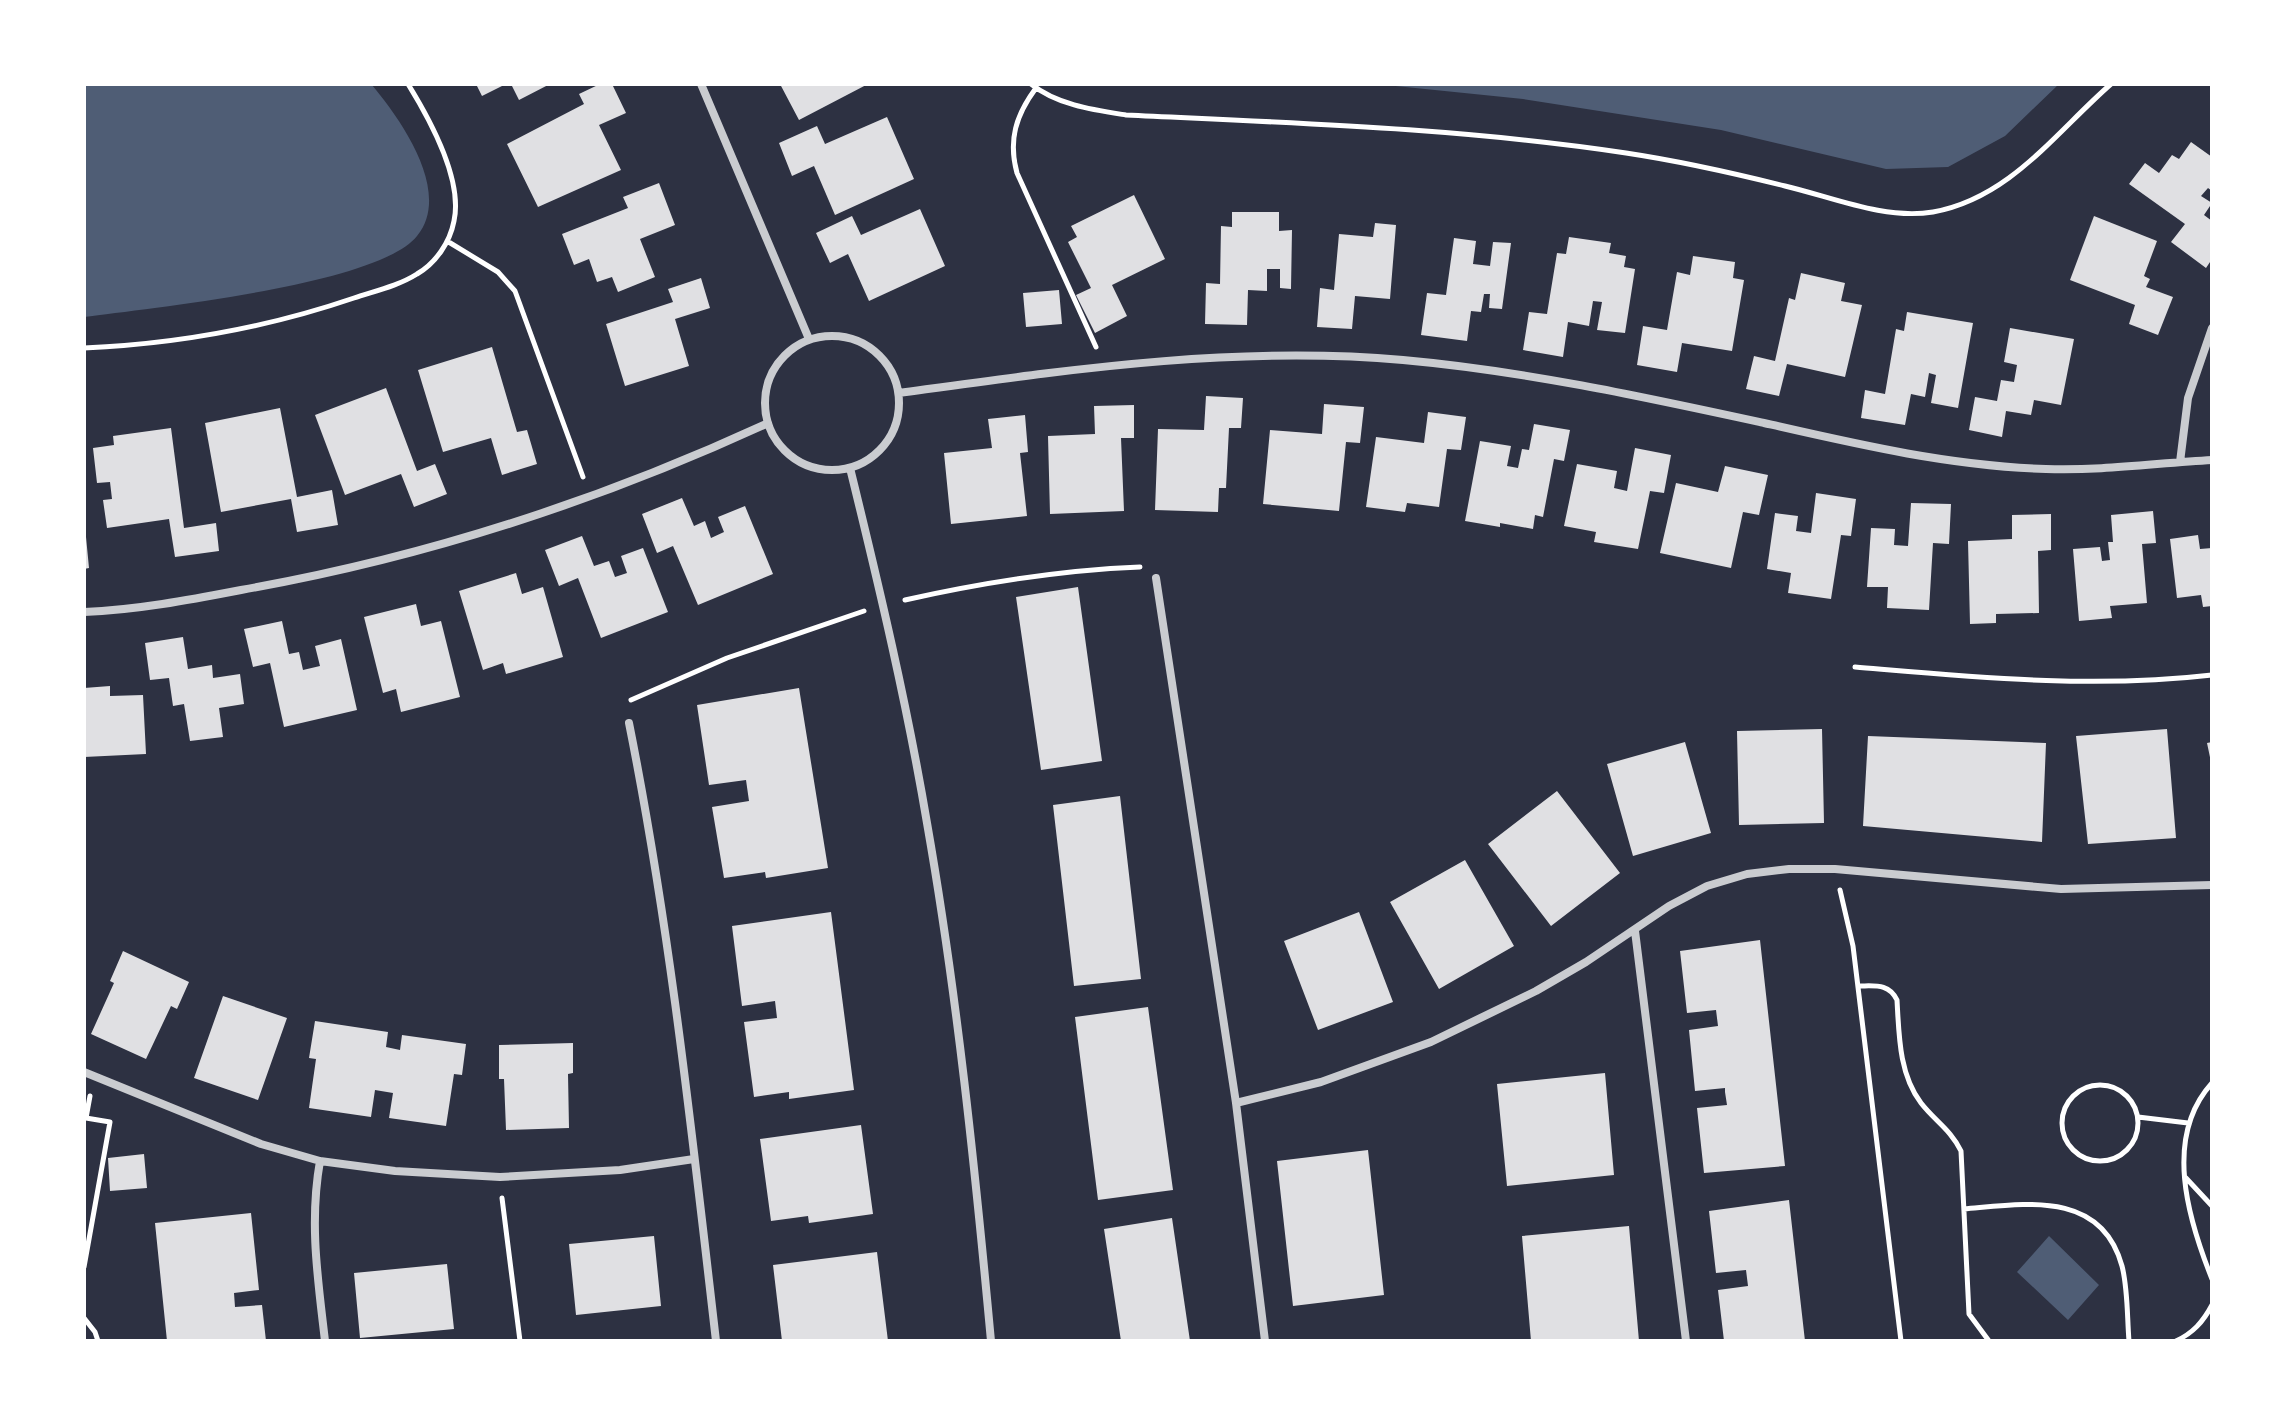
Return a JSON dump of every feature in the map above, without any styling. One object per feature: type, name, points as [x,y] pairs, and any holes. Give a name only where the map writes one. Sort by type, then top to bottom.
[{"type":"street","points":[[701,84],[809,339]]},
{"type":"street","points":[[2180,462],[2188,398],[2212,328]]},
{"type":"street","points":[[828,335],[849,337],[867,344],[882,357],[893,374],[899,393],[899,417],[889,439],[872,457],[850,468],[830,470],[810,467],[791,457],[777,442],[768,423],[765,398],[772,373],[787,353],[809,339],[828,335]]},
{"type":"street","points":[[899,393],[1103,365],[1201,357],[1302,355],[1403,360],[1603,388],[1856,444],[1932,457],[2045,469],[2113,468],[2212,460]]},
{"type":"street","points":[[84,612],[193,599],[294,581],[450,542],[590,497],[768,423]]},
{"type":"street","points":[[850,468],[883,605],[927,824],[959,1046],[991,1341]]},
{"type":"street","points":[[1156,578],[1236,1103],[1265,1341]]},
{"type":"street","points":[[629,723],[668,940],[716,1341]]},
{"type":"street","points":[[1236,1103],[1321,1082],[1431,1042],[1536,991],[1635,931],[1669,906],[1707,886],[1747,874],[1789,869],[1835,869],[2061,889],[2212,885]]},
{"type":"street","points":[[1635,931],[1686,1341]]},
{"type":"street","points":[[89,1073],[261,1144],[320,1161],[395,1171],[500,1177],[620,1170],[694,1159]]},
{"type":"street","points":[[320,1161],[313,1239],[325,1341]]},
{"type":"path","points":[[84,348],[183,340],[255,326],[339,303],[400,283],[419,273],[435,259],[447,241],[455,219],[455,197],[436,135],[408,84]]},
{"type":"path","points":[[1103,365],[1025,193],[1012,155],[1013,130],[1033,86],[1064,102],[1126,115],[1470,133],[1629,154],[1708,168],[1897,213],[1941,210],[1994,190],[2021,169],[2111,84]]},
{"type":"path","points":[[447,241],[498,272],[515,291],[590,497]]},
{"type":"path","points":[[1855,667],[2082,683],[2141,682],[2212,675]]},
{"type":"path","points":[[1835,869],[1853,946],[1901,1341]]},
{"type":"path","points":[[1858,986],[1880,986],[1893,993],[1897,1000],[1904,1067],[1911,1086],[1921,1103],[1955,1138],[1961,1151],[1969,1314],[1989,1341]]},
{"type":"path","points":[[84,1267],[110,1122],[86,1118],[89,1073]]},
{"type":"path","points":[[2212,1083],[2195,1106],[2188,1123],[2184,1155],[2194,1229],[2212,1279]]},
{"type":"path","points":[[2095,1085],[2110,1086],[2123,1092],[2138,1117],[2137,1132],[2131,1146],[2119,1156],[2105,1161],[2090,1160],[2076,1154],[2066,1142],[2061,1128],[2063,1113],[2070,1099],[2081,1089],[2095,1085]]},
{"type":"path","points":[[2138,1117],[2188,1123]]},
{"type":"path","points":[[500,1177],[520,1341]]},
{"type":"path","points":[[2186,1178],[2212,1206]]},
{"type":"path","points":[[1964,1209],[2038,1202],[2081,1214],[2099,1227],[2113,1246],[2122,1266],[2129,1341]]},
{"type":"path","points":[[2176,1341],[2189,1335],[2204,1321],[2212,1305]]},
{"type":"path","points":[[84,1318],[98,1341]]},
{"type":"water","points":[[84,84],[371,84],[408,135],[418,156],[429,198],[427,218],[417,236],[394,253],[358,268],[261,292],[84,317]]},
{"type":"water","points":[[1376,84],[2059,84],[2005,136],[1948,167],[1886,169],[1721,130],[1523,99]]},
{"type":"water","points":[[2049,1236],[2099,1285],[2068,1320],[2017,1272]]},
{"type":"building","points":[[476,84],[506,84],[482,96]]},
{"type":"building","points":[[511,84],[550,84],[519,100]]},
{"type":"building","points":[[600,84],[612,84],[626,113],[599,125],[621,170],[538,207],[507,144],[584,104],[579,94]]},
{"type":"building","points":[[780,84],[868,84],[799,120]]},
{"type":"building","points":[[887,117],[914,179],[835,215],[814,166],[792,176],[779,143],[817,126],[825,144]]},
{"type":"building","points":[[2191,142],[2212,157],[2212,191],[2208,188],[2201,196],[2212,203],[2204,215],[2212,221],[2212,259],[2206,268],[2171,242],[2185,224],[2129,184],[2145,163],[2159,173],[2172,155],[2179,159]]},
{"type":"building","points":[[659,183],[675,225],[640,239],[655,277],[618,292],[612,277],[597,282],[589,259],[574,265],[562,234],[628,208],[623,197]]},
{"type":"building","points":[[1134,195],[1165,259],[1112,285],[1127,316],[1095,333],[1076,295],[1091,288],[1068,242],[1077,237],[1071,226]]},
{"type":"building","points":[[920,209],[945,266],[869,301],[848,254],[830,263],[816,233],[852,216],[861,235]]},
{"type":"building","points":[[1232,212],[1279,212],[1279,231],[1292,230],[1291,289],[1280,288],[1280,269],[1267,269],[1267,291],[1248,290],[1247,325],[1205,324],[1206,283],[1220,284],[1221,226],[1232,227]]},
{"type":"building","points":[[2094,216],[2157,241],[2144,276],[2150,279],[2146,287],[2173,297],[2158,335],[2129,324],[2135,305],[2070,280]]},
{"type":"building","points":[[1375,223],[1396,225],[1390,299],[1355,296],[1352,329],[1317,327],[1320,288],[1334,290],[1339,234],[1373,237]]},
{"type":"building","points":[[1569,237],[1611,243],[1609,253],[1626,256],[1624,267],[1635,269],[1625,333],[1597,330],[1602,302],[1593,301],[1589,326],[1568,322],[1563,357],[1523,350],[1529,312],[1547,314],[1557,253],[1566,254]]},
{"type":"building","points":[[1454,238],[1476,241],[1473,264],[1490,266],[1493,242],[1511,243],[1502,309],[1489,308],[1490,294],[1484,294],[1481,312],[1471,311],[1467,341],[1421,335],[1427,293],[1446,295]]},
{"type":"building","points":[[1693,256],[1735,262],[1733,278],[1744,280],[1732,351],[1682,343],[1677,372],[1637,365],[1643,326],[1667,330],[1677,272],[1690,275]]},
{"type":"building","points":[[1801,273],[1845,283],[1841,301],[1862,305],[1845,377],[1787,364],[1779,396],[1746,389],[1754,356],[1775,361],[1789,298],[1795,300]]},
{"type":"building","points":[[701,278],[710,308],[675,319],[689,366],[625,386],[606,324],[673,302],[668,289]]},
{"type":"building","points":[[1059,290],[1062,324],[1026,327],[1023,293]]},
{"type":"building","points":[[1907,312],[1973,323],[1958,408],[1931,403],[1936,375],[1929,373],[1925,397],[1911,394],[1905,425],[1861,418],[1865,390],[1885,394],[1896,329],[1904,331]]},
{"type":"building","points":[[2010,328],[2074,339],[2061,405],[2034,400],[2031,415],[2006,411],[2002,437],[1969,430],[1975,397],[1997,401],[2001,380],[2014,382],[2017,365],[2004,362]]},
{"type":"building","points":[[492,347],[517,432],[527,430],[537,464],[502,475],[491,438],[443,452],[418,370]]},
{"type":"building","points":[[386,388],[417,471],[435,464],[447,494],[414,507],[401,474],[345,495],[315,415]]},
{"type":"building","points":[[1206,396],[1243,398],[1241,428],[1229,428],[1226,488],[1219,488],[1218,512],[1155,510],[1158,429],[1204,430]]},
{"type":"building","points":[[1324,404],[1364,407],[1360,443],[1346,442],[1339,511],[1263,504],[1270,430],[1322,434]]},
{"type":"building","points":[[1134,405],[1134,438],[1121,438],[1124,511],[1050,514],[1048,436],[1095,434],[1094,406]]},
{"type":"building","points":[[280,408],[297,497],[332,490],[338,525],[297,532],[291,499],[221,512],[205,423]]},
{"type":"building","points":[[1428,412],[1466,417],[1461,450],[1447,449],[1439,507],[1407,503],[1405,512],[1366,507],[1376,437],[1424,443]]},
{"type":"building","points":[[1025,415],[1028,452],[1020,453],[1027,516],[951,524],[944,453],[992,448],[988,419]]},
{"type":"building","points":[[1534,424],[1570,430],[1564,461],[1554,459],[1543,517],[1535,515],[1533,529],[1465,521],[1480,441],[1511,446],[1507,466],[1518,468],[1522,449],[1529,450]]},
{"type":"building","points":[[171,428],[184,528],[216,523],[219,551],[175,557],[169,519],[107,528],[103,500],[112,499],[110,482],[97,483],[93,448],[114,445],[113,436]]},
{"type":"building","points":[[1635,448],[1671,455],[1664,493],[1650,491],[1638,549],[1594,542],[1596,532],[1564,526],[1577,464],[1617,471],[1614,488],[1627,491]]},
{"type":"building","points":[[1725,466],[1768,475],[1759,515],[1743,512],[1731,568],[1660,553],[1676,483],[1718,492]]},
{"type":"building","points":[[1816,493],[1856,499],[1851,536],[1841,535],[1831,599],[1788,593],[1791,573],[1767,569],[1775,513],[1798,516],[1796,531],[1811,533]]},
{"type":"building","points":[[682,498],[694,526],[705,521],[711,538],[724,532],[718,517],[745,506],[773,574],[698,605],[673,546],[657,553],[642,514]]},
{"type":"building","points":[[1911,503],[1951,504],[1949,544],[1933,543],[1929,610],[1887,608],[1888,587],[1867,587],[1871,528],[1895,529],[1894,545],[1908,546]]},
{"type":"building","points":[[2153,511],[2156,543],[2142,544],[2147,603],[2110,606],[2112,618],[2079,621],[2073,549],[2100,547],[2102,561],[2110,560],[2108,542],[2113,542],[2111,515]]},
{"type":"building","points":[[2051,514],[2051,550],[2038,551],[2039,613],[1996,614],[1996,623],[1970,624],[1968,541],[2012,539],[2012,515]]},
{"type":"building","points":[[2198,535],[2200,549],[2212,548],[2212,606],[2203,607],[2201,595],[2177,598],[2170,539]]},
{"type":"building","points":[[582,536],[594,566],[609,561],[615,577],[627,573],[621,556],[643,548],[668,612],[601,638],[578,578],[559,586],[545,550]]},
{"type":"building","points":[[84,538],[89,568],[84,569]]},
{"type":"building","points":[[516,573],[522,594],[543,587],[563,657],[506,674],[503,663],[483,670],[459,591]]},
{"type":"building","points":[[1078,587],[1102,761],[1041,770],[1016,597]]},
{"type":"building","points":[[416,604],[421,626],[441,621],[460,697],[401,712],[396,689],[383,693],[364,617]]},
{"type":"building","points":[[282,621],[289,654],[299,652],[303,670],[320,666],[315,646],[341,639],[357,710],[284,727],[270,663],[253,667],[244,629]]},
{"type":"building","points":[[183,637],[188,669],[212,665],[213,678],[240,674],[244,704],[219,708],[223,737],[190,741],[184,704],[173,706],[169,678],[150,680],[145,643]]},
{"type":"building","points":[[110,686],[110,696],[143,695],[146,754],[84,757],[84,688]]},
{"type":"building","points":[[799,688],[828,868],[766,878],[765,872],[724,878],[712,807],[749,801],[746,780],[709,785],[697,705]]},
{"type":"building","points":[[1822,729],[1824,823],[1739,825],[1737,731]]},
{"type":"building","points":[[2167,729],[2176,838],[2088,844],[2076,736]]},
{"type":"building","points":[[1868,736],[2046,743],[2042,842],[1863,826]]},
{"type":"building","points":[[1685,742],[1711,833],[1633,856],[1607,764]]},
{"type":"building","points":[[2212,742],[2212,762],[2211,762],[2207,743]]},
{"type":"building","points":[[1557,791],[1620,873],[1551,926],[1488,844]]},
{"type":"building","points":[[1120,796],[1141,979],[1074,986],[1053,805]]},
{"type":"building","points":[[1465,860],[1514,946],[1439,989],[1390,902]]},
{"type":"building","points":[[831,912],[854,1090],[789,1099],[789,1092],[754,1097],[744,1022],[777,1018],[775,1001],[742,1006],[732,926]]},
{"type":"building","points":[[1359,912],[1393,1002],[1318,1030],[1284,941]]},
{"type":"building","points":[[1760,940],[1785,1166],[1704,1173],[1697,1108],[1727,1105],[1725,1088],[1695,1091],[1689,1030],[1718,1026],[1716,1010],[1687,1013],[1680,951]]},
{"type":"building","points":[[123,951],[189,982],[177,1009],[171,1006],[146,1059],[91,1034],[114,983],[110,981]]},
{"type":"building","points":[[223,996],[287,1018],[258,1100],[194,1078]]},
{"type":"building","points":[[1148,1007],[1173,1190],[1098,1200],[1075,1017]]},
{"type":"building","points":[[315,1021],[388,1032],[386,1047],[400,1050],[402,1035],[466,1044],[462,1075],[454,1074],[446,1126],[389,1118],[393,1093],[375,1090],[371,1117],[309,1108],[316,1059],[309,1058]]},
{"type":"building","points":[[573,1043],[573,1073],[568,1074],[569,1128],[506,1130],[504,1079],[499,1079],[499,1045]]},
{"type":"building","points":[[1605,1073],[1614,1175],[1507,1186],[1497,1084]]},
{"type":"building","points":[[861,1125],[873,1214],[809,1223],[808,1216],[771,1221],[760,1139]]},
{"type":"building","points":[[1368,1150],[1384,1295],[1293,1306],[1277,1161]]},
{"type":"building","points":[[144,1154],[147,1188],[110,1191],[108,1158]]},
{"type":"building","points":[[1789,1200],[1805,1341],[1724,1341],[1718,1290],[1748,1286],[1746,1270],[1716,1273],[1709,1211]]},
{"type":"building","points":[[251,1213],[259,1290],[234,1293],[235,1307],[262,1305],[266,1341],[167,1341],[155,1223]]},
{"type":"building","points":[[1172,1218],[1190,1341],[1121,1341],[1104,1229]]},
{"type":"building","points":[[1629,1226],[1639,1341],[1531,1341],[1522,1236]]},
{"type":"building","points":[[654,1236],[661,1306],[576,1315],[569,1244]]},
{"type":"building","points":[[877,1252],[888,1341],[782,1341],[773,1265]]},
{"type":"building","points":[[447,1264],[454,1329],[360,1338],[354,1273]]}]
